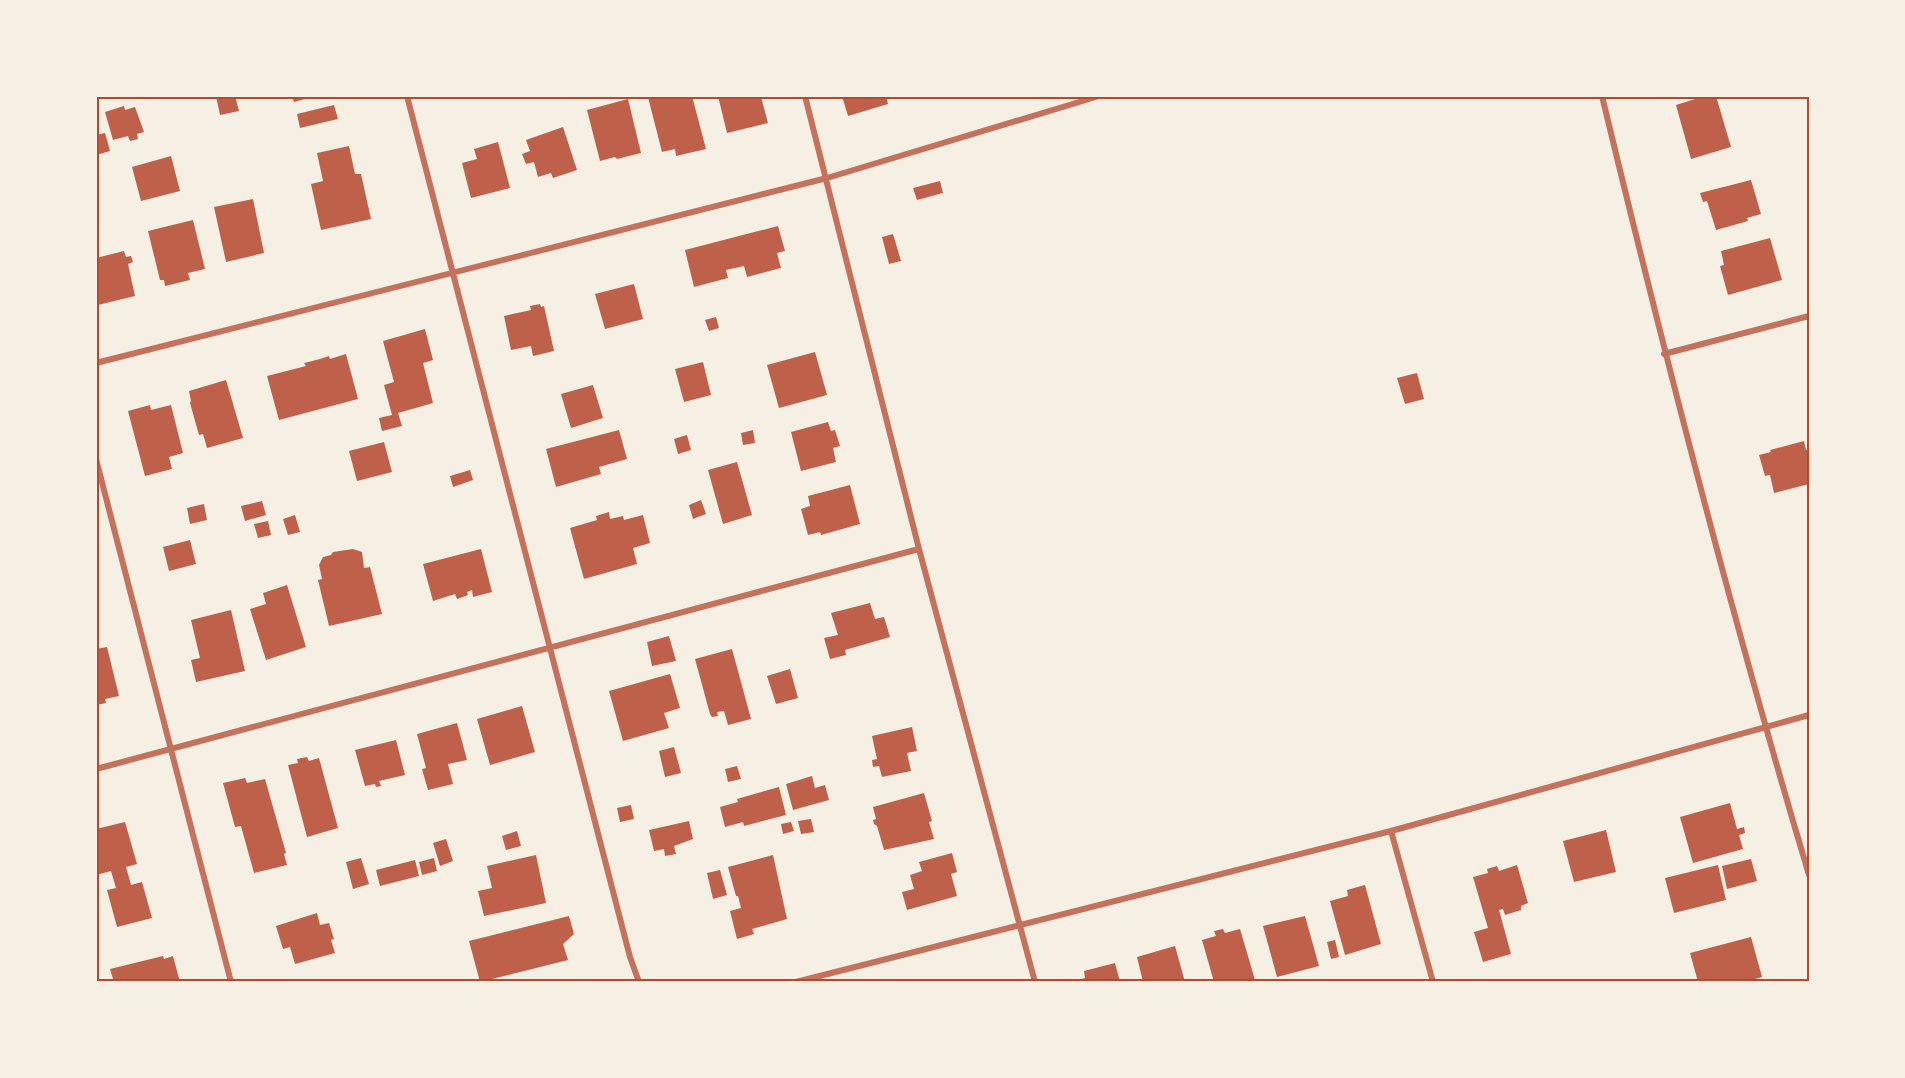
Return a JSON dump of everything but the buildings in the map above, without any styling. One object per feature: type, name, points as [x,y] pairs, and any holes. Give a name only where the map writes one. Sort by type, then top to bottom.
[{"type":"street","points":[[407,96],[630,957],[639,982]]},
{"type":"street","points":[[805,96],[919,549],[1035,982]]},
{"type":"street","points":[[96,363],[827,178],[1099,96]]},
{"type":"street","points":[[1602,96],[1664,354],[1764,726],[1809,875]]},
{"type":"street","points":[[1664,354],[1809,316]]},
{"type":"street","points":[[96,459],[231,982]]},
{"type":"street","points":[[96,769],[919,549]]},
{"type":"street","points":[[796,982],[1391,831],[1809,715]]},
{"type":"street","points":[[1391,831],[1433,982]]}]
